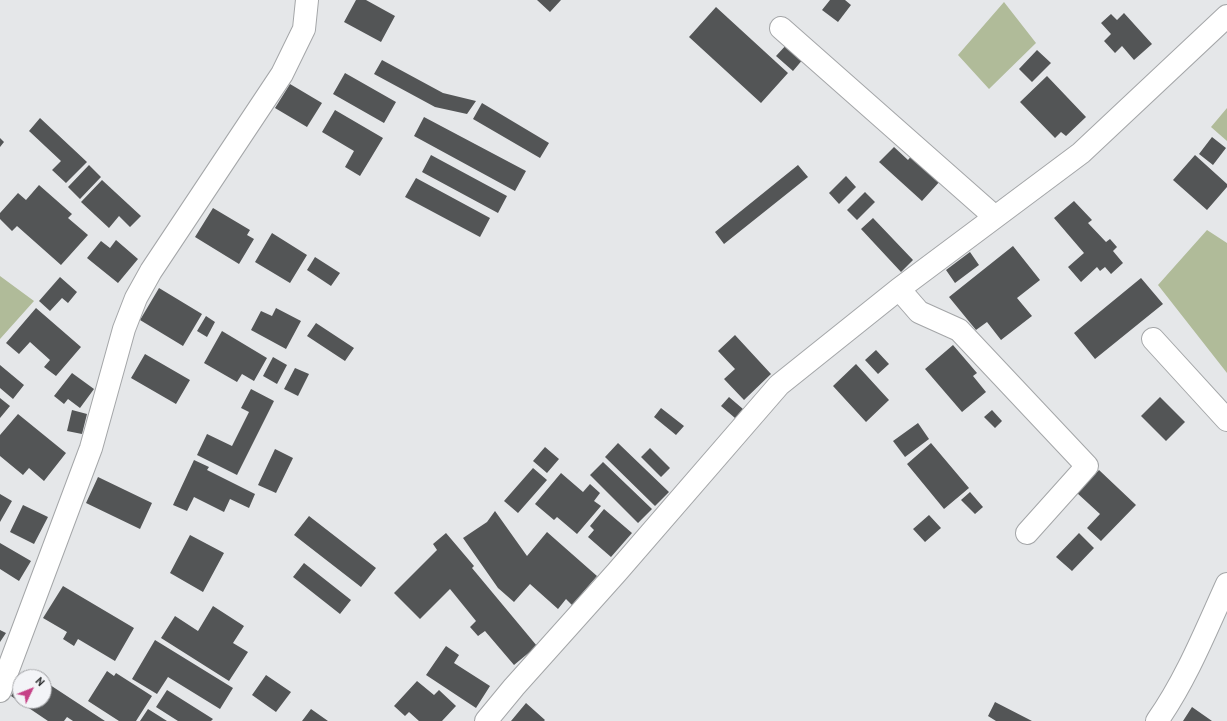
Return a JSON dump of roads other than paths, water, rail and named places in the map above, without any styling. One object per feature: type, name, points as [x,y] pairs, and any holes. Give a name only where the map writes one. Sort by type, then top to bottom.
[{"type":"street","points":[[0,691],[91,448],[124,329],[136,298],[152,271],[282,74],[304,30],[307,0]]},
{"type":"street","points":[[486,721],[514,687],[779,385],[899,289],[1081,153],[1227,16]]},
{"type":"street","points":[[781,28],[995,217]]},
{"type":"street","points":[[899,289],[920,312],[959,330],[1087,466],[1027,533]]},
{"type":"street","points":[[1153,339],[1227,420]]},
{"type":"street","points":[[1157,721],[1165,710],[1190,662],[1227,584]]}]
